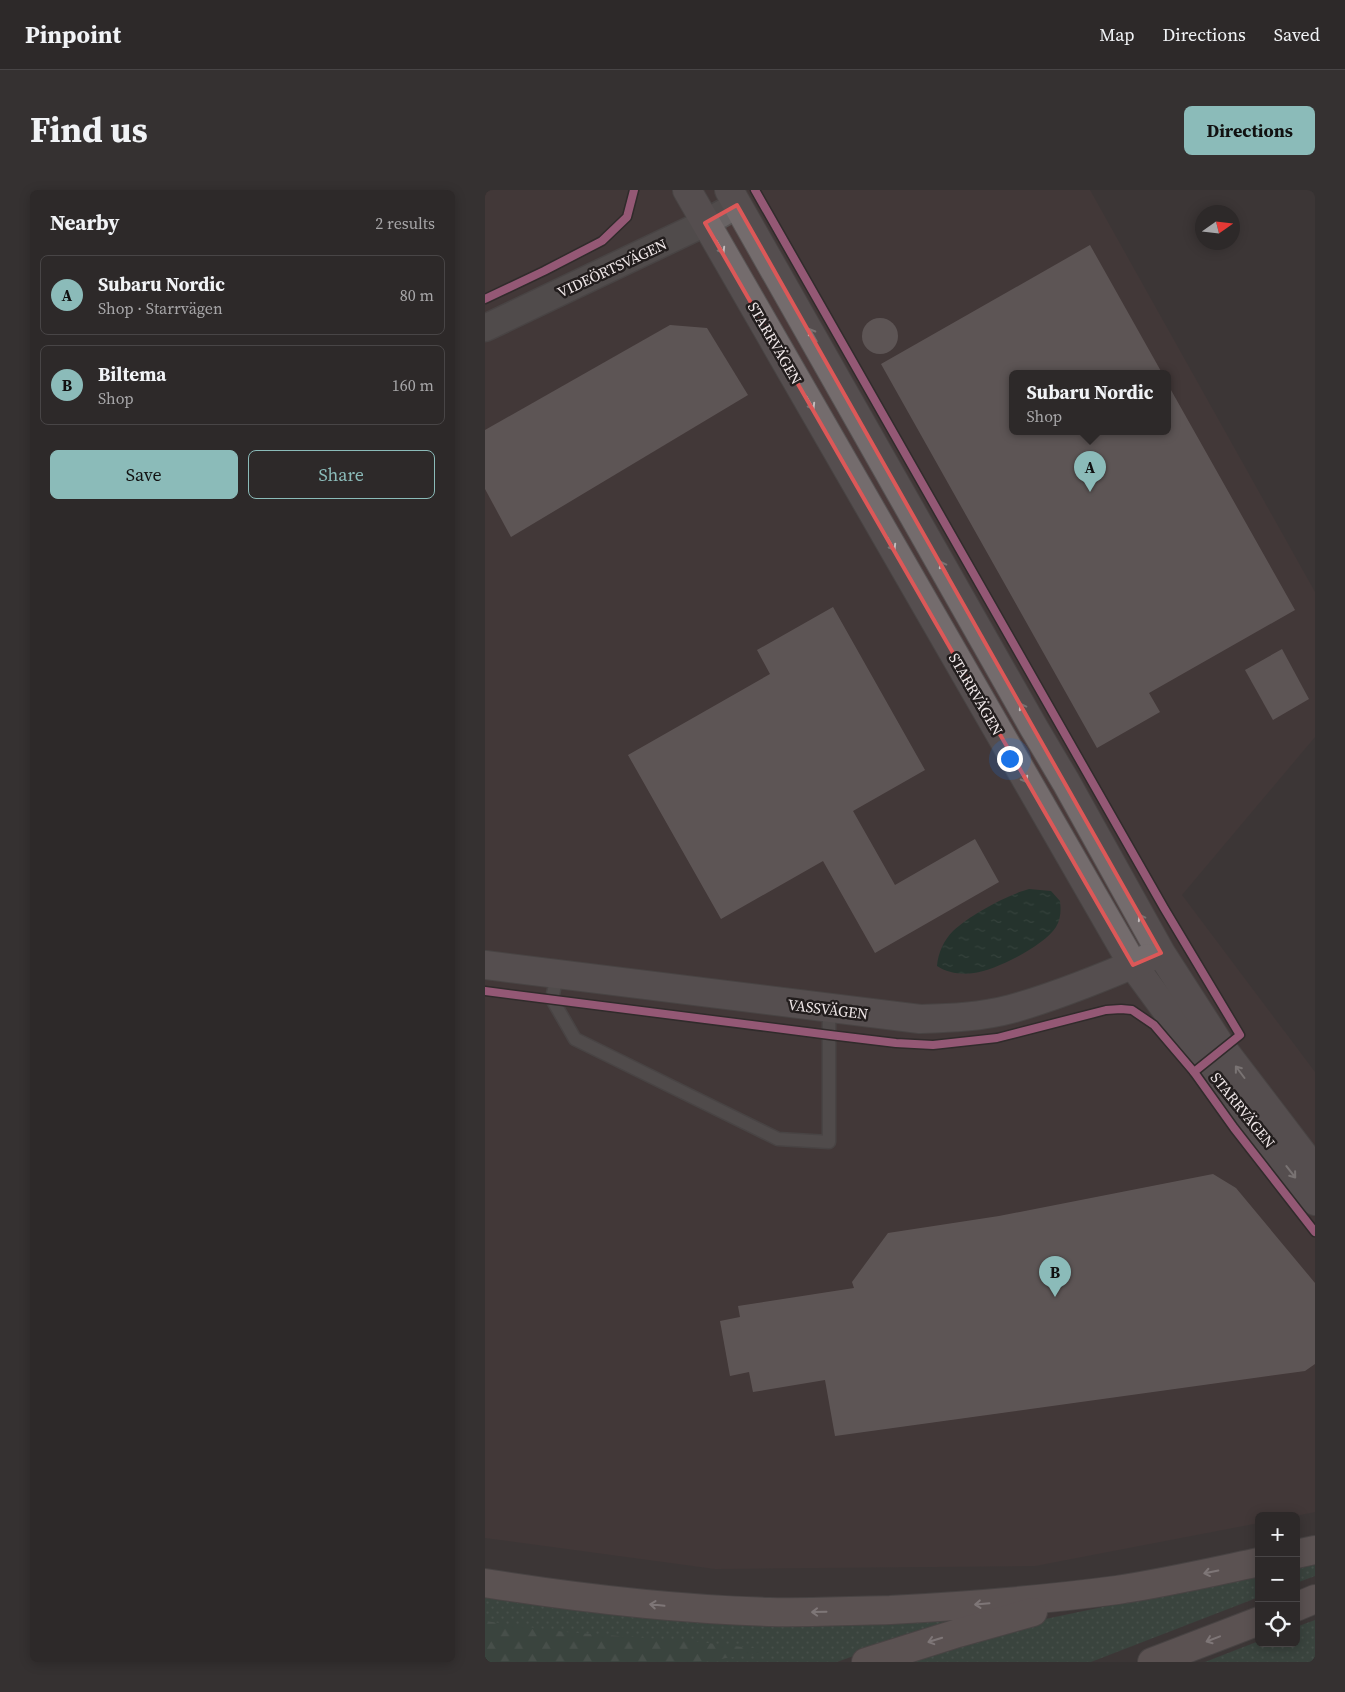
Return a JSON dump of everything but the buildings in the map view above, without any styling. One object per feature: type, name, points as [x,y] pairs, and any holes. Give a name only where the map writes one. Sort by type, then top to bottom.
[{"type":"highway","points":[[1300,1553],[1315,1550]]},
{"type":"highway","points":[[485,1583],[534,1591],[664,1606],[770,1612],[852,1611],[943,1607],[1117,1590],[1177,1580],[1255,1563]]},
{"type":"highway","points":[[866,1662],[959,1633],[1117,1590]]},
{"type":"highway","points":[[1300,1605],[1315,1599]]},
{"type":"highway","points":[[1152,1662],[1255,1623]]},
{"type":"street","name":"STARRVÄGEN","points":[[687,190],[1133,965],[1205,1063],[1315,1202]]},
{"type":"street","name":"STARRVÄGEN","points":[[733,198],[1029,719],[1067,782],[1161,953],[1222,1048],[1315,1170]]},
{"type":"street","name":"VIDEÖRTSVÄGEN","points":[[485,328],[705,223],[733,198]]},
{"type":"street","points":[[829,436],[859,418]]},
{"type":"street","points":[[1037,799],[1067,782]]},
{"type":"street","name":"VASSVÄGEN","points":[[485,965],[920,1019],[965,1017],[1011,1009],[1070,989],[1161,953]]},
{"type":"lane","points":[[557,974],[552,999],[575,1039],[778,1139],[829,1142],[829,1009]]},
{"type":"highlighted area","points":[[737,205],[1161,953],[1133,965],[705,223]]},
{"type":"shaded area","points":[[485,190],[1090,190],[1315,592],[1315,737],[1182,895],[1315,1072],[1315,1512],[1300,1515],[1300,1512],[1255,1512],[1255,1524],[1035,1566],[715,1569],[485,1538]]},
{"type":"green space","points":[[1315,1562],[1315,1576],[1300,1582],[1300,1565]]},
{"type":"green space","points":[[1255,1575],[1255,1599],[1091,1662],[905,1662],[1036,1621]]},
{"type":"green space","points":[[485,1597],[582,1610],[955,1619],[837,1662],[485,1662]]},
{"type":"green space","points":[[1315,1620],[1315,1662],[1205,1662],[1255,1643],[1255,1647],[1300,1647],[1300,1626]]},
{"type":"green space","points":[[485,1621],[565,1632],[699,1642],[776,1651],[698,1662],[485,1662]]},
{"type":"water","points":[[1029,889],[1051,891],[1060,901],[1058,924],[1041,942],[1019,956],[983,971],[960,974],[937,966],[944,943],[960,925],[989,906]]},
{"type":"cycle path","points":[[485,299],[602,241],[627,217],[634,190]]},
{"type":"cycle path","points":[[755,190],[1164,908],[1240,1035],[1194,1072]]},
{"type":"cycle path","points":[[485,991],[896,1043],[933,1045],[997,1038],[1106,1010],[1132,1010],[1154,1025],[1194,1072],[1234,1128],[1315,1232]]},
{"type":"place","name":"Subaru Nordic","points":[[1090,492]]},
{"type":"place","name":"Biltema","points":[[1055,1297]]}]
